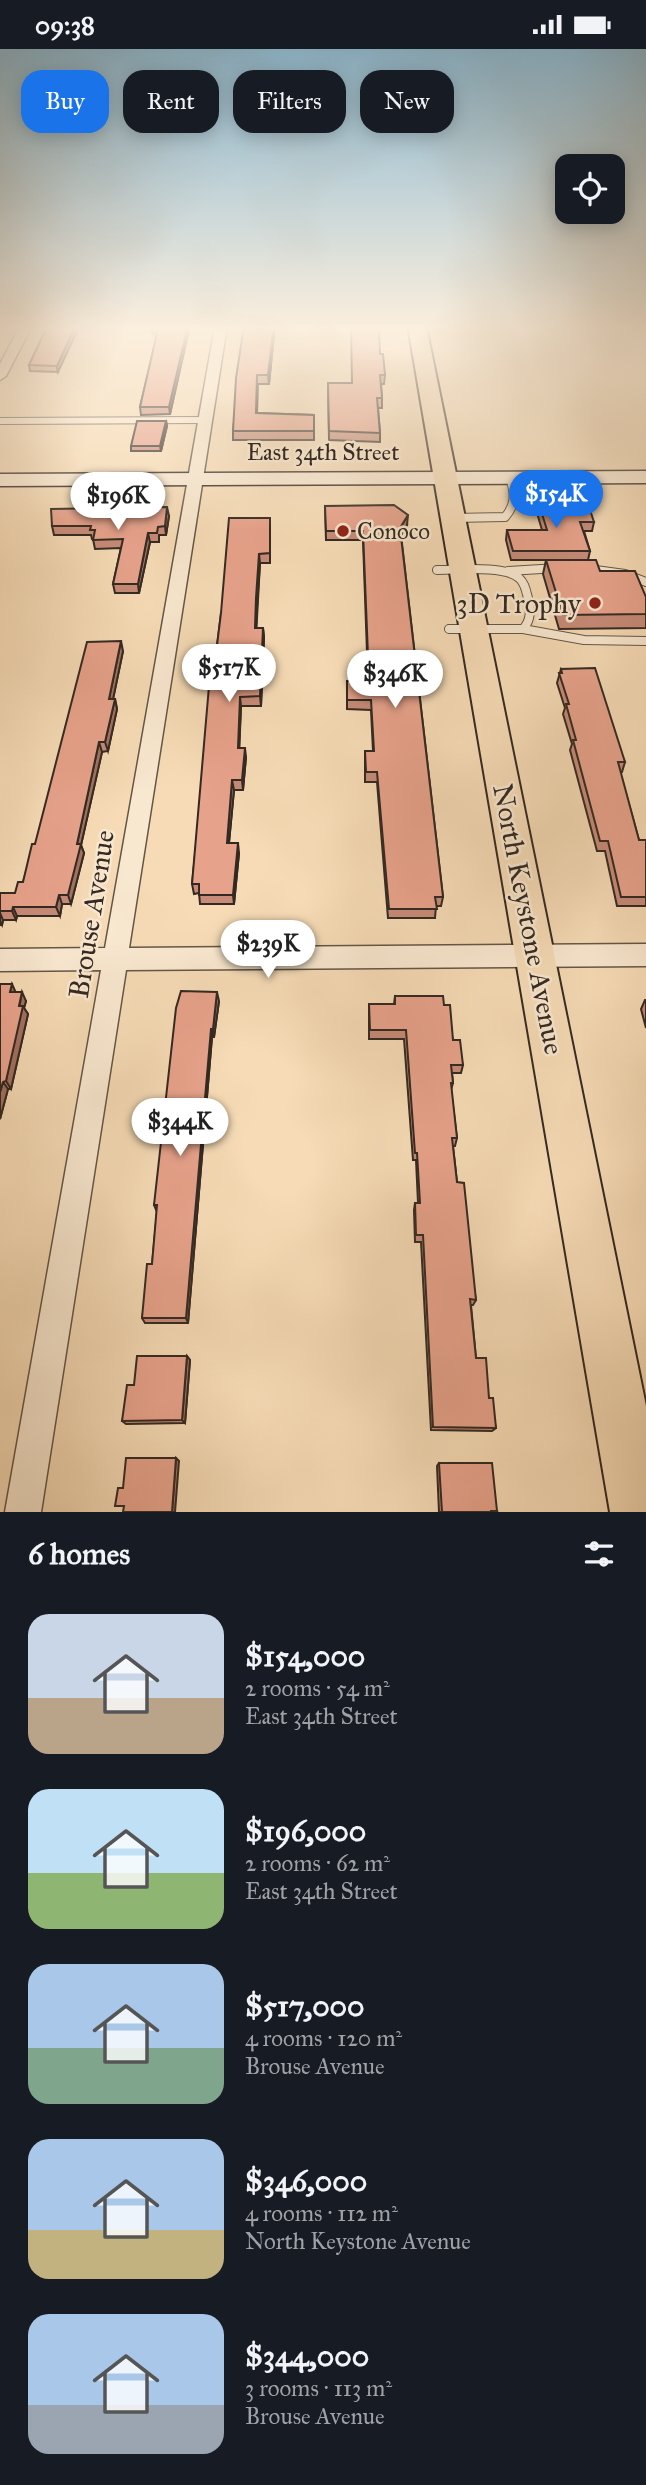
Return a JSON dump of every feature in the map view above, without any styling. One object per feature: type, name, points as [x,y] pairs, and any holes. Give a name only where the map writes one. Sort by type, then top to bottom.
[{"type":"main road","name":"North Keystone Avenue","points":[[430,394],[453,518],[450,570],[536,955],[639,1512]]},
{"type":"main road","name":"East 34th Street","points":[[0,480],[446,478],[513,487],[575,478],[646,477]]},
{"type":"street","name":"Brouse Avenue","points":[[23,1512],[209,394]]},
{"type":"street","points":[[0,960],[646,955]]},
{"type":"lane","points":[[0,421],[205,420]]},
{"type":"lane","points":[[453,518],[505,517],[513,509],[513,487]]},
{"type":"lane","points":[[450,570],[505,572],[572,568],[625,573],[646,582]]},
{"type":"lane","points":[[505,572],[518,575],[523,581],[531,615],[529,624],[523,629]]},
{"type":"lane","points":[[462,629],[523,629],[553,637],[588,641],[646,641]]},
{"type":"building","points":[[143,394],[172,394],[169,407],[140,407]]},
{"type":"building","points":[[235,394],[256,394],[256,413],[314,415],[314,431],[233,431]]},
{"type":"building","points":[[328,394],[382,394],[382,398],[377,398],[380,433],[329,431]]},
{"type":"building","points":[[137,421],[166,421],[160,446],[131,446]]},
{"type":"building","points":[[539,504],[588,504],[594,522],[580,522],[590,551],[513,551],[507,530],[547,530]]},
{"type":"building","points":[[394,505],[408,515],[400,528],[443,897],[435,897],[437,909],[389,909],[377,772],[366,772],[365,751],[374,751],[371,700],[347,700],[347,681],[369,681],[363,531],[326,531],[325,506]]},
{"type":"building","points":[[167,507],[165,526],[158,527],[157,533],[148,533],[138,584],[113,584],[123,539],[93,540],[95,530],[90,530],[91,526],[52,526],[51,509]]},
{"type":"building","points":[[229,518],[270,518],[270,553],[259,554],[256,598],[255,628],[263,628],[260,696],[240,697],[238,748],[245,748],[242,780],[232,780],[227,843],[238,843],[233,895],[199,895],[199,884],[192,884],[209,686],[212,686],[221,613]]},
{"type":"building","points":[[546,560],[596,560],[600,571],[635,571],[646,597],[646,614],[563,615]]},
{"type":"building","points":[[121,641],[109,699],[115,699],[105,742],[99,742],[77,844],[81,844],[68,895],[59,895],[56,907],[13,907],[12,911],[0,911],[0,893],[15,893],[18,882],[23,882],[87,642]]},
{"type":"building","points":[[595,668],[625,762],[618,762],[639,840],[646,840],[646,897],[621,897],[608,841],[600,841],[573,740],[576,740],[566,704],[569,704],[559,673],[562,673],[561,669]]},
{"type":"building","points":[[0,984],[12,984],[10,992],[22,992],[19,1006],[23,1006],[6,1081],[3,1082],[0,1092]]},
{"type":"building","points":[[181,991],[217,992],[211,1029],[186,1318],[142,1318],[147,1264],[152,1264],[157,1205],[154,1205],[176,1008]]},
{"type":"building","points":[[395,996],[443,996],[444,1005],[450,1005],[453,1040],[460,1040],[463,1065],[451,1065],[457,1138],[452,1138],[457,1182],[464,1183],[476,1300],[470,1299],[476,1358],[486,1358],[489,1398],[493,1398],[496,1428],[433,1427],[423,1235],[416,1235],[415,1203],[420,1203],[406,1030],[370,1030],[369,1004],[395,1004]]},
{"type":"building","points":[[137,1356],[187,1356],[182,1420],[122,1421],[127,1385],[134,1385]]},
{"type":"building","points":[[126,1458],[176,1458],[172,1512],[123,1512],[124,1506],[115,1506],[118,1488],[123,1488]]},
{"type":"building","points":[[439,1463],[492,1463],[497,1511],[442,1512]]},
{"type":"place","name":"Conoco","points":[[343,531]]},
{"type":"place","name":"3D Trophy","points":[[595,603]]}]
